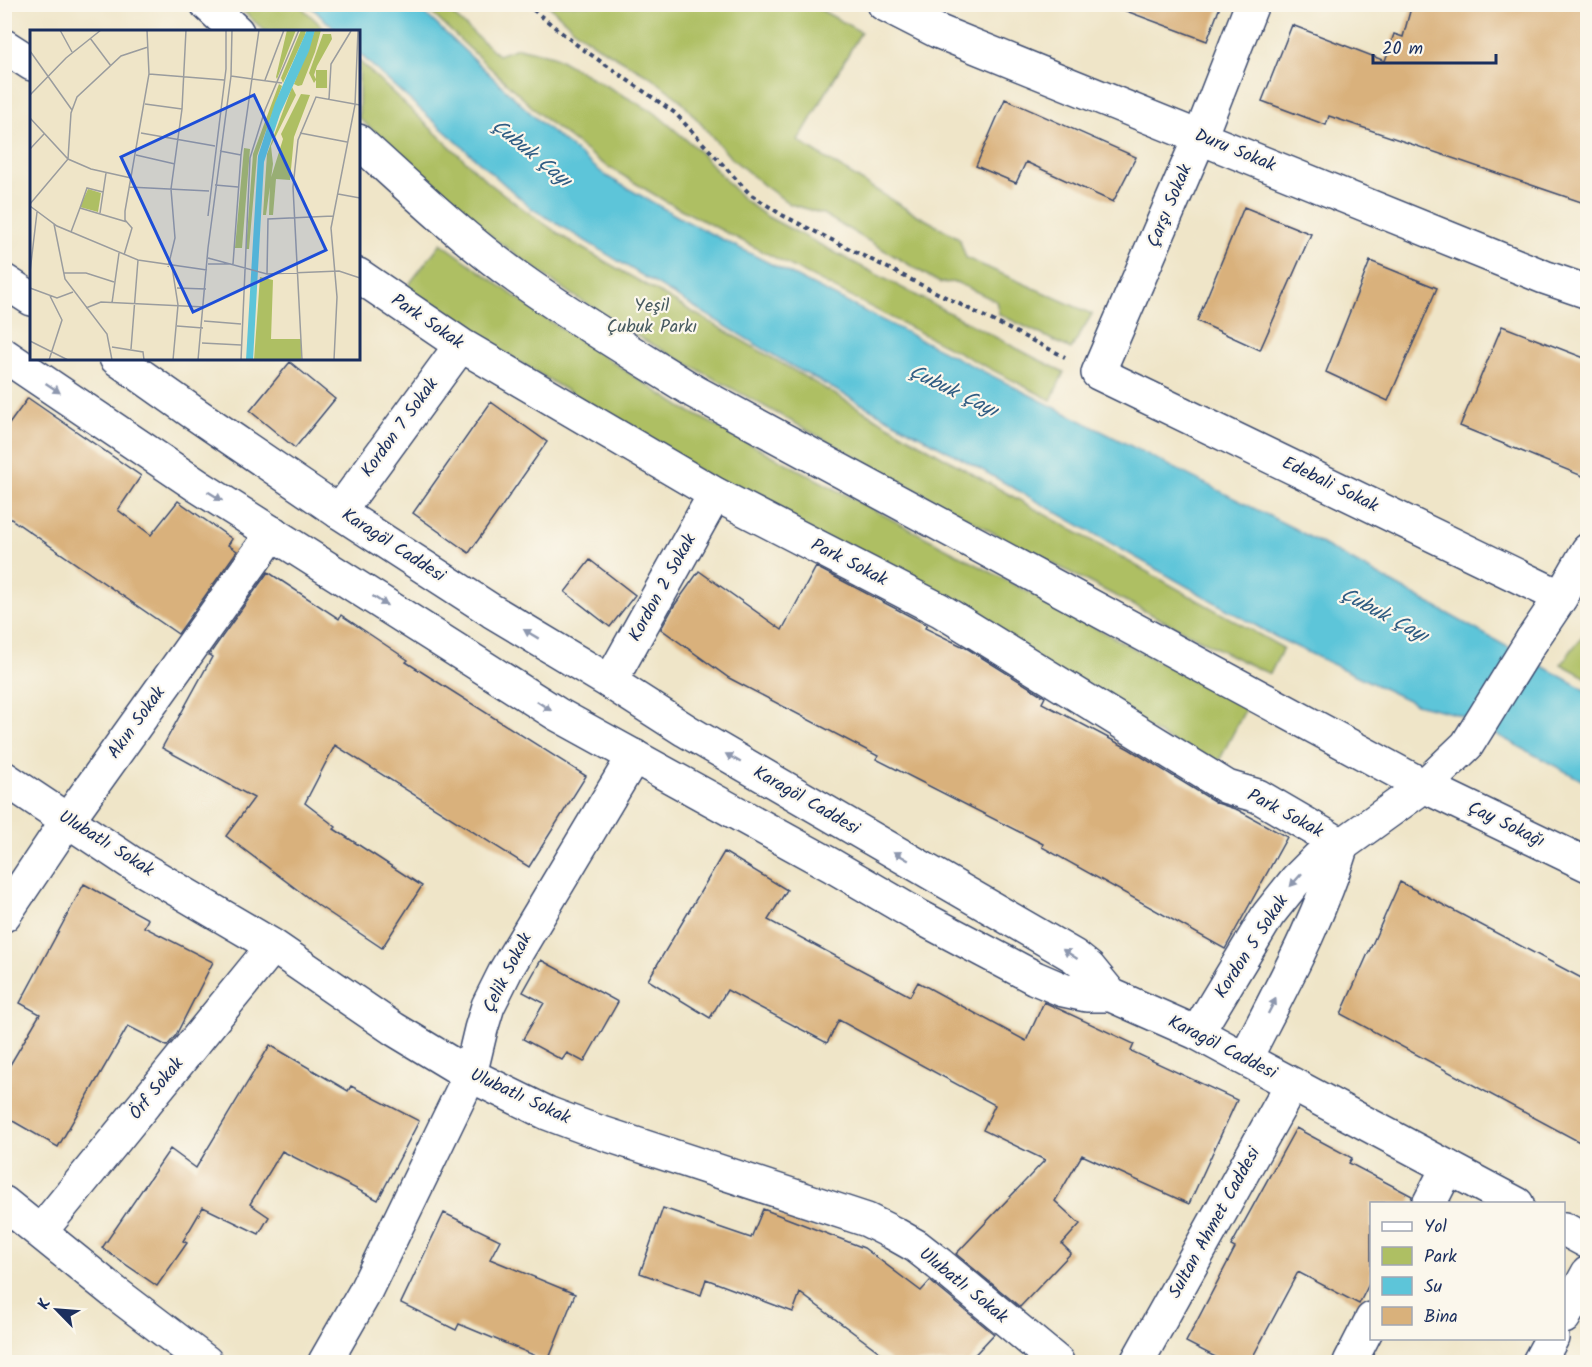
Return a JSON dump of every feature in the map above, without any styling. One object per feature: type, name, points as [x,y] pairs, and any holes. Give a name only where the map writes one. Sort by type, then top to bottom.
[{"type":"street","points":[[207,4],[235,30]]},
{"type":"street","name":"Duru Sokak","points":[[885,4],[936,31],[1544,277],[1587,292]]},
{"type":"street","name":"Çarşı Sokak","points":[[1098,374],[1200,137],[1252,4]]},
{"type":"street","points":[[4,46],[30,62]]},
{"type":"street","name":"Çay Sokağı","points":[[360,143],[453,226],[518,278],[695,392],[1424,786],[1587,865]]},
{"type":"street","name":"Park Sokak","points":[[360,276],[461,345],[715,494],[940,610],[1227,787],[1258,796],[1342,845]]},
{"type":"street","points":[[4,281],[30,298]]},
{"type":"street","name":"Kordon 7 Sokak","points":[[339,512],[461,345]]},
{"type":"street","points":[[4,355],[198,486],[556,714],[831,865],[920,917],[1035,978],[1063,990],[1086,995],[1111,995]]},
{"type":"street","name":"Karagöl Caddesi","points":[[119,360],[339,512],[492,611],[685,730],[1074,956],[1089,968],[1111,995],[1197,1034],[1515,1202]]},
{"type":"street","name":"Edebali Sokak","points":[[1098,374],[1561,597]]},
{"type":"street","name":"Kordon 2 Sokak","points":[[610,682],[715,494]]},
{"type":"street","name":"Akın Sokak","points":[[4,915],[67,820],[273,533]]},
{"type":"street","name":"Kordon 5 Sokak","points":[[1197,1034],[1268,915],[1296,880],[1318,858],[1342,845],[1424,786],[1467,745],[1561,597],[1587,550]]},
{"type":"street","name":"Çelik Sokak","points":[[325,1362],[364,1294],[470,1075],[488,1006],[506,970],[634,756]]},
{"type":"street","name":"Ulubatlı Sokak","points":[[4,778],[130,862],[273,946],[394,1029],[470,1075],[547,1113],[587,1128],[867,1220],[916,1246],[1057,1362]]},
{"type":"street","points":[[1245,1059],[1305,941],[1332,877],[1342,845]]},
{"type":"street","name":"Örf Sokak","points":[[41,1231],[273,946]]},
{"type":"street","name":"Sultan Ahmet Caddesi","points":[[1137,1362],[1292,1084]]},
{"type":"street","points":[[1430,1202],[1448,1167]]},
{"type":"street","points":[[4,1203],[114,1292],[206,1362]]},
{"type":"street","points":[[1565,1230],[1587,1242]]},
{"type":"street","points":[[1565,1313],[1587,1273]]},
{"type":"street","points":[[1350,1362],[1370,1321]]},
{"type":"street","points":[[1539,1362],[1551,1340]]},
{"type":"path","points":[[526,4],[577,45],[675,112],[750,194],[802,225],[1098,374]]},
{"type":"green space","points":[[236,5],[299,5],[326,30],[264,30]]},
{"type":"green space","points":[[423,5],[442,5],[498,55],[518,48],[553,56],[655,113],[696,148],[742,198],[766,216],[1064,372],[1051,400],[665,201],[602,163],[546,120]]},
{"type":"green space","points":[[548,5],[812,5],[861,32],[798,141],[903,207],[959,238],[966,258],[1092,314],[1071,349],[999,314],[996,301],[956,282],[940,283],[823,214],[790,204],[730,157],[680,100],[651,77],[577,32]]},
{"type":"green space","name":"Yeşil Çubuk Parkı","points":[[360,62],[489,183],[568,240],[971,473],[1283,648],[1270,674],[1001,537],[637,336],[569,293],[493,238],[360,119]]},
{"type":"green space","points":[[441,243],[542,316],[681,407],[1246,708],[1216,767],[722,485],[467,330],[406,288]]},
{"type":"green space","points":[[1587,630],[1587,678],[1561,664]]},
{"type":"water","name":"Çubuk Çayı","points":[[309,5],[416,5],[541,123],[606,176],[682,219],[1295,529],[1587,691],[1587,783],[1460,715],[1416,704],[1276,637],[968,462],[790,365],[531,208],[360,54],[360,30],[336,30]]},
{"type":"building","points":[[1118,4],[1221,4],[1207,41],[1118,8]]},
{"type":"building","points":[[1412,4],[1587,4],[1587,204],[1329,116],[1326,125],[1262,101],[1292,25],[1385,61],[1394,34],[1403,37]]},
{"type":"building","points":[[1005,99],[1136,157],[1113,202],[1026,162],[1016,183],[976,166]]},
{"type":"building","points":[[1244,207],[1311,234],[1260,350],[1197,321]]},
{"type":"building","points":[[1370,261],[1437,288],[1388,401],[1326,372]]},
{"type":"building","points":[[1502,326],[1587,359],[1587,478],[1460,426]]},
{"type":"building","points":[[290,362],[335,399],[295,448],[250,411]]},
{"type":"building","points":[[28,398],[141,476],[118,510],[151,535],[178,501],[232,539],[228,545],[237,551],[178,634],[4,514],[4,431]]},
{"type":"building","points":[[491,402],[547,442],[469,553],[413,513]]},
{"type":"building","points":[[590,560],[635,595],[610,627],[565,592]]},
{"type":"building","points":[[816,567],[927,625],[925,628],[968,649],[1045,697],[1042,703],[1129,749],[1217,803],[1238,810],[1287,837],[1225,949],[1042,847],[1043,844],[876,759],[878,756],[729,678],[661,629],[699,571],[782,630]]},
{"type":"building","points":[[268,572],[339,619],[341,615],[408,660],[406,662],[586,776],[529,867],[335,745],[305,803],[336,827],[334,829],[422,886],[382,948],[319,906],[226,836],[254,798],[162,748],[212,657],[209,655]]},
{"type":"building","points":[[724,852],[787,890],[768,920],[910,996],[918,982],[1026,1041],[1044,1002],[1134,1044],[1131,1051],[1237,1100],[1189,1204],[1082,1155],[1055,1201],[1080,1224],[1062,1244],[1071,1253],[1020,1307],[956,1254],[1045,1160],[983,1130],[995,1105],[839,1020],[827,1043],[727,990],[710,1018],[648,980]]},
{"type":"building","points":[[1400,882],[1587,981],[1587,1146],[1341,1014]]},
{"type":"building","points":[[84,884],[148,919],[144,927],[213,962],[176,1035],[167,1046],[128,1026],[58,1147],[4,1116],[4,1075],[40,1014],[20,1003]]},
{"type":"building","points":[[541,960],[618,1002],[584,1062],[567,1053],[562,1060],[523,1039],[544,1003],[523,992]]},
{"type":"building","points":[[270,1045],[348,1091],[351,1086],[419,1121],[378,1200],[282,1151],[250,1204],[269,1217],[259,1234],[203,1207],[183,1241],[187,1243],[157,1286],[102,1248],[170,1149],[196,1168]]},
{"type":"building","points":[[1296,1128],[1352,1158],[1349,1163],[1412,1196],[1410,1202],[1370,1202],[1370,1282],[1359,1304],[1298,1272],[1250,1362],[1225,1362],[1186,1342],[1235,1248],[1231,1246]]},
{"type":"building","points":[[663,1208],[751,1238],[763,1209],[864,1248],[921,1291],[930,1281],[994,1334],[968,1362],[893,1362],[800,1293],[793,1312],[706,1279],[701,1295],[640,1273]]},
{"type":"building","points":[[444,1213],[500,1240],[490,1259],[575,1294],[548,1361],[459,1324],[456,1330],[401,1303]]}]
